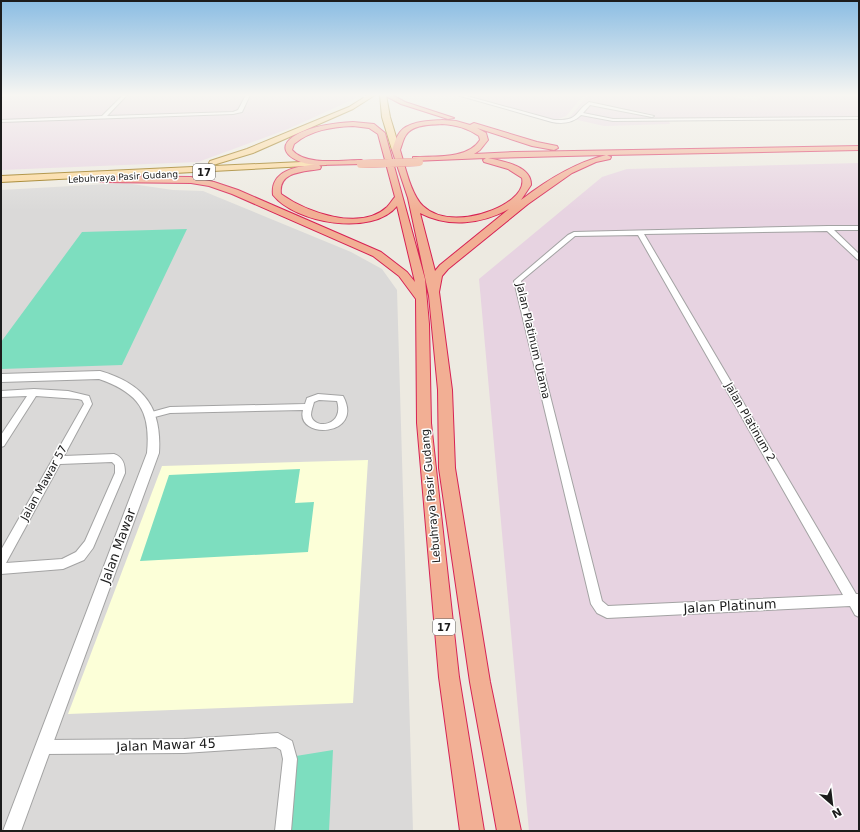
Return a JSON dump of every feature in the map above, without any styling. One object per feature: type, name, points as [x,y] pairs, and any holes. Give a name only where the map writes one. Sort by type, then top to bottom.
[{"type":"highway","name":"Lebuhraya Pasir Gudang","points":[[305,134],[297,138],[289,145],[290,153],[298,158],[323,163],[361,163]]},
{"type":"highway","name":"Lebuhraya Pasir Gudang","points":[[381,134],[420,279],[423,324],[424,423],[449,677],[472,831]]},
{"type":"highway","points":[[396,150],[403,134]]},
{"type":"highway","points":[[448,157],[464,155],[477,149],[484,140],[483,135],[481,134]]},
{"type":"highway","points":[[501,134],[534,144],[592,153]]},
{"type":"highway","points":[[448,157],[859,149]]},
{"type":"highway","points":[[469,160],[859,149]]},
{"type":"highway","name":"17","points":[[396,150],[412,198]]},
{"type":"highway","points":[[435,296],[437,275],[444,267],[515,209],[568,171],[590,162],[617,155]]},
{"type":"highway","name":"17","points":[[418,160],[448,157]]},
{"type":"highway","name":"17","points":[[418,160],[469,160]]},
{"type":"highway","name":"Lebuhraya Pasir Gudang","points":[[308,167],[418,160]]},
{"type":"highway","points":[[412,198],[422,209],[436,216],[454,219],[473,219],[497,213],[515,201],[527,185],[524,176],[515,168],[491,161],[469,160]]},
{"type":"highway","points":[[308,167],[286,174],[278,184],[276,192],[277,195],[288,204],[318,216],[345,221],[371,218],[393,208],[399,197]]},
{"type":"highway","points":[[101,179],[191,180],[211,184],[235,192],[377,254],[403,274],[420,297]]},
{"type":"highway","name":"Lebuhraya Pasir Gudang","points":[[412,198],[435,296],[445,390],[447,468],[480,682],[508,831]]},
{"type":"main road","points":[[171,171],[213,163],[236,156],[289,134]]},
{"type":"main road","name":"17","points":[[391,134],[396,150]]},
{"type":"main road","name":"Lebuhraya Pasir Gudang","points":[[1,179],[323,163]]},
{"type":"main road","name":"Lebuhraya Pasir Gudang","points":[[1,183],[101,179],[308,167]]},
{"type":"street","points":[[828,228],[859,258]]},
{"type":"street","name":"Jalan Platinum Utama","points":[[601,609],[597,604],[517,281],[572,235],[859,228]]},
{"type":"street","name":"Jalan Platinum 2","points":[[640,233],[856,600],[859,611]]},
{"type":"street","name":"Jalan Mawar","points":[[1,378],[100,375],[114,380],[133,390],[151,415],[154,442],[153,453],[12,831]]},
{"type":"street","points":[[1,394],[34,392]]},
{"type":"street","points":[[1,443],[34,392]]},
{"type":"street","name":"Jalan Mawar 57","points":[[1,561],[88,406],[88,400],[83,397],[34,392]]},
{"type":"street","points":[[318,397],[340,398],[344,405],[342,418],[337,424],[332,426],[315,427],[309,424],[306,419],[307,407],[310,400],[318,397]]},
{"type":"street","points":[[151,415],[170,410],[307,407]]},
{"type":"street","points":[[1,569],[63,564],[80,556],[89,544],[120,473],[120,464],[114,458],[57,460]]},
{"type":"street","name":"Jalan Platinum","points":[[601,609],[607,612],[856,600]]},
{"type":"street","name":"Jalan Mawar 45","points":[[43,747],[184,746],[278,740],[287,746],[290,759],[283,831]]},
{"type":"shaded area","points":[[1,134],[275,134],[198,162],[1,170]]},
{"type":"shaded area","points":[[859,163],[859,831],[529,831],[479,279],[602,177],[627,169]]},
{"type":"shaded area","points":[[125,183],[173,190],[203,191],[351,252],[382,269],[397,290],[413,831],[1,831],[1,190]]},
{"type":"shaded area","points":[[368,460],[353,703],[68,714],[162,466]]},
{"type":"green space","points":[[187,229],[122,365],[1,369],[1,342],[82,232]]},
{"type":"green space","points":[[300,469],[295,503],[314,502],[308,552],[140,561],[169,475]]},
{"type":"green space","points":[[333,750],[329,831],[288,831],[296,756]]}]
